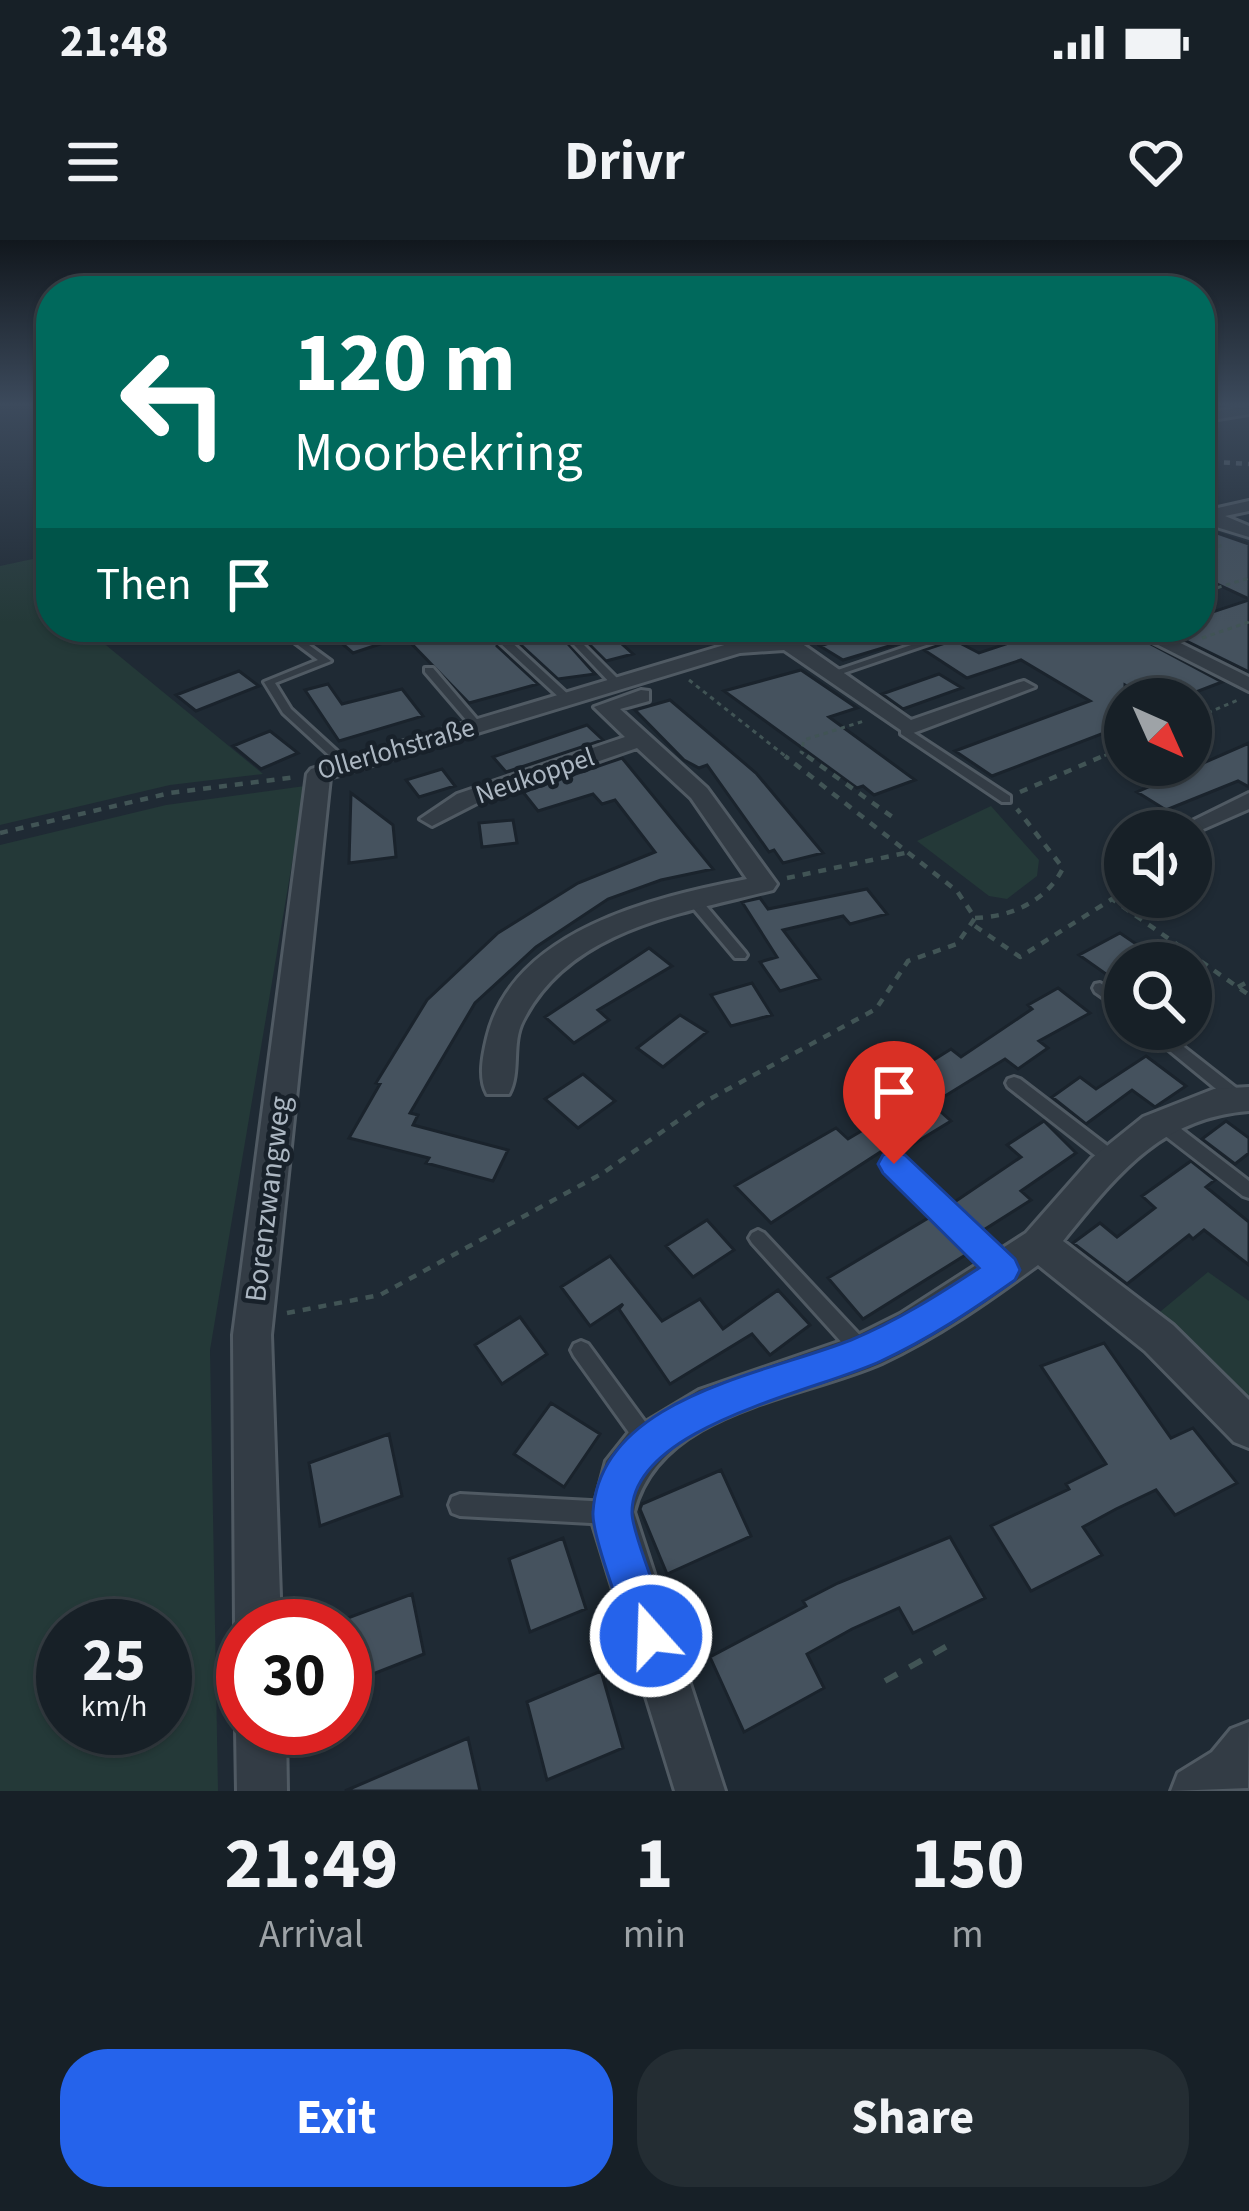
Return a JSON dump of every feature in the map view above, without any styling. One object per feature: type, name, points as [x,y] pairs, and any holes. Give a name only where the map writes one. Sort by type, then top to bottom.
[{"type":"street","points":[[1215,514],[1249,506]]},
{"type":"street","points":[[1215,522],[1242,537]]},
{"type":"street","points":[[786,642],[908,728],[1024,687]]},
{"type":"street","name":"Ollerlohstraße","points":[[333,770],[566,699],[611,696],[688,680],[786,642]]},
{"type":"street","name":"Ollerlohstraße","points":[[611,696],[738,646],[786,642]]},
{"type":"street","points":[[1162,642],[1249,685]]},
{"type":"street","points":[[498,1085],[508,1021],[538,980],[623,921],[692,898],[764,884],[699,793],[640,739],[611,696]]},
{"type":"street","name":"Neukoppel","points":[[432,819],[466,799],[640,739]]},
{"type":"street","name":"Borenzwangweg","points":[[257,1599],[251,1335],[333,770]]},
{"type":"street","points":[[1212,818],[1249,800]]},
{"type":"street","points":[[700,1791],[684,1724],[635,1592],[612,1513],[625,1472],[647,1441],[702,1411],[863,1352],[927,1321],[1040,1244],[1112,1159],[1158,1121],[1192,1106],[1244,1098]]},
{"type":"street","points":[[1040,1244],[1159,1338],[1249,1428]]},
{"type":"street","points":[[1196,1791],[1229,1771],[1249,1747]]},
{"type":"street","points":[[261,1755],[262,1791]]},
{"type":"lane","points":[[299,642],[326,661],[269,682],[333,770]]},
{"type":"lane","points":[[506,642],[566,699]]},
{"type":"lane","points":[[571,642],[611,696]]},
{"type":"lane","points":[[831,674],[928,642]]},
{"type":"lane","points":[[429,670],[477,726]]},
{"type":"lane","points":[[908,728],[905,732],[1006,799]]},
{"type":"lane","points":[[692,898],[740,955]]},
{"type":"lane","points":[[1100,988],[1104,991]]},
{"type":"lane","points":[[1179,1050],[1244,1098]]},
{"type":"lane","points":[[1015,1083],[1112,1159]]},
{"type":"lane","points":[[1158,1121],[1249,1191]]},
{"type":"lane","points":[[894,1164],[1004,1270]]},
{"type":"lane","points":[[758,1238],[863,1352]]},
{"type":"lane","points":[[581,1350],[647,1441]]},
{"type":"lane","points":[[460,1505],[612,1513]]},
{"type":"path","points":[[1215,588],[1249,578]]},
{"type":"path","points":[[1215,634],[1249,622]]},
{"type":"path","points":[[1174,648],[1191,642]]},
{"type":"path","points":[[688,680],[907,852],[947,878],[966,899],[974,921],[1020,957],[1112,899],[1249,995]]},
{"type":"path","points":[[1212,711],[1249,696]]},
{"type":"path","points":[[886,713],[804,740],[801,752],[898,821]]},
{"type":"path","points":[[974,921],[994,920],[1051,890],[1063,868],[1006,799],[1104,756]]},
{"type":"path","name":"Ollerlohstraße","points":[[0,833],[170,793],[333,770]]},
{"type":"path","points":[[764,884],[907,852]]},
{"type":"path","points":[[251,1335],[298,1306],[345,1305],[380,1295],[603,1173],[706,1101],[875,1009],[908,961],[952,950],[970,934],[974,921]]},
{"type":"path","points":[[1238,987],[1249,981]]},
{"type":"path","points":[[885,1681],[956,1641]]},
{"type":"green space","points":[[36,558],[36,642],[102,642],[263,774],[170,785],[0,825],[0,566]]},
{"type":"green space","points":[[305,786],[210,1350],[218,1791],[0,1791],[0,845],[166,805]]},
{"type":"green space","points":[[991,806],[1039,860],[1037,876],[1007,899],[989,896],[917,841]]},
{"type":"green space","points":[[1208,1272],[1249,1301],[1249,1419],[1149,1321]]},
{"type":"building","points":[[1215,532],[1249,544],[1249,599],[1215,583]]},
{"type":"building","points":[[1249,600],[1249,672],[1188,642],[1215,642],[1215,611]]},
{"type":"building","points":[[340,642],[386,642],[353,653]]},
{"type":"building","points":[[410,642],[498,642],[538,684],[469,703]]},
{"type":"building","points":[[518,642],[566,642],[595,674],[558,679]]},
{"type":"building","points":[[587,642],[620,642],[633,654],[606,661]]},
{"type":"building","points":[[832,642],[903,642],[843,660],[820,646]]},
{"type":"building","points":[[958,642],[979,653],[1012,642],[1147,642],[1222,682],[1212,686],[1212,678],[1104,678],[1104,733],[992,776],[955,751],[1090,701],[1021,660],[967,678],[924,650]]},
{"type":"building","points":[[801,670],[857,708],[829,717],[915,780],[874,795],[863,786],[857,788],[724,691]]},
{"type":"building","points":[[239,671],[259,686],[196,711],[176,695]]},
{"type":"building","points":[[939,674],[962,688],[903,709],[882,694]]},
{"type":"building","points":[[328,684],[342,704],[402,689],[423,716],[339,741],[305,690]]},
{"type":"building","points":[[670,700],[756,773],[823,853],[783,863],[774,850],[769,852],[707,765],[699,768],[684,760],[635,710]]},
{"type":"building","points":[[587,725],[603,740],[506,772],[493,757]]},
{"type":"building","points":[[270,731],[298,753],[261,769],[233,746]]},
{"type":"building","points":[[1249,743],[1249,787],[1238,781],[1166,810],[1137,792],[1151,786],[1212,786],[1212,759]]},
{"type":"building","points":[[622,758],[713,869],[661,880],[608,899],[536,947],[475,1003],[410,1113],[418,1115],[413,1125],[508,1150],[493,1181],[426,1163],[429,1158],[349,1138],[427,1000],[498,933],[578,883],[655,852],[615,800],[602,804],[593,794],[538,811],[523,792]]},
{"type":"building","points":[[442,769],[455,786],[419,797],[406,780]]},
{"type":"building","points":[[351,793],[393,825],[396,857],[349,863]]},
{"type":"building","points":[[513,820],[517,843],[482,847],[479,823]]},
{"type":"building","points":[[867,889],[887,914],[850,924],[843,916],[783,930],[820,979],[780,991],[760,962],[777,957],[742,902],[760,898],[768,909]]},
{"type":"building","points":[[1120,933],[1133,942],[1104,942],[1104,973],[1079,955]]},
{"type":"building","points":[[649,948],[672,966],[598,1010],[609,1020],[574,1043],[545,1017]]},
{"type":"building","points":[[752,983],[772,1015],[731,1026],[711,995]]},
{"type":"building","points":[[1058,988],[1090,1013],[1039,1041],[1048,1048],[1018,1069],[1005,1059],[945,1096],[916,1071],[951,1049],[961,1057]]},
{"type":"building","points":[[680,1015],[707,1032],[663,1067],[637,1048]]},
{"type":"building","points":[[1146,1056],[1186,1086],[1155,1107],[1132,1090],[1086,1124],[1052,1097],[1080,1077],[1096,1089]]},
{"type":"building","points":[[583,1074],[615,1101],[578,1128],[545,1099]]},
{"type":"building","points":[[922,1095],[951,1121],[910,1146],[902,1138],[771,1223],[735,1186],[836,1128],[848,1139]]},
{"type":"building","points":[[1044,1121],[1076,1153],[1021,1191],[1031,1200],[982,1231],[953,1203],[1021,1157],[1007,1145]]},
{"type":"building","points":[[1226,1121],[1249,1138],[1249,1153],[1235,1164],[1202,1139]]},
{"type":"building","points":[[1191,1161],[1215,1180],[1206,1187],[1249,1222],[1249,1265],[1204,1230],[1193,1239],[1189,1235],[1127,1284],[1073,1243],[1100,1223],[1117,1237],[1155,1208],[1142,1196]]},
{"type":"building","points":[[930,1217],[967,1254],[863,1319],[828,1278]]},
{"type":"building","points":[[707,1220],[734,1250],[693,1277],[666,1246]]},
{"type":"building","points":[[610,1256],[662,1321],[700,1299],[723,1329],[778,1290],[810,1325],[770,1355],[752,1334],[670,1384],[619,1309],[623,1304],[590,1326],[561,1287]]},
{"type":"building","points":[[520,1317],[547,1354],[502,1384],[475,1345]]},
{"type":"building","points":[[1104,1343],[1171,1438],[1193,1428],[1237,1483],[1175,1515],[1156,1490],[1116,1509],[1083,1527],[1102,1555],[1031,1591],[991,1526],[1069,1489],[1066,1484],[1106,1464],[1041,1366]]},
{"type":"building","points":[[551,1403],[600,1434],[564,1487],[514,1454]]},
{"type":"building","points":[[389,1434],[402,1496],[320,1526],[309,1463]]},
{"type":"building","points":[[721,1470],[751,1536],[667,1574],[642,1504]]},
{"type":"building","points":[[950,1537],[985,1598],[913,1633],[899,1608],[807,1654],[824,1688],[744,1732],[710,1657],[806,1606],[803,1601],[838,1583]]},
{"type":"building","points":[[563,1538],[586,1609],[530,1632],[509,1559]]},
{"type":"building","points":[[412,1594],[424,1654],[372,1674],[372,1609]]},
{"type":"building","points":[[601,1671],[623,1748],[547,1780],[527,1702]]},
{"type":"building","points":[[468,1738],[480,1791],[345,1791]]},
{"type":"route","points":[[651,1636],[612,1513],[625,1472],[647,1441],[683,1418],[863,1352],[927,1321],[1004,1270],[894,1164]]}]
